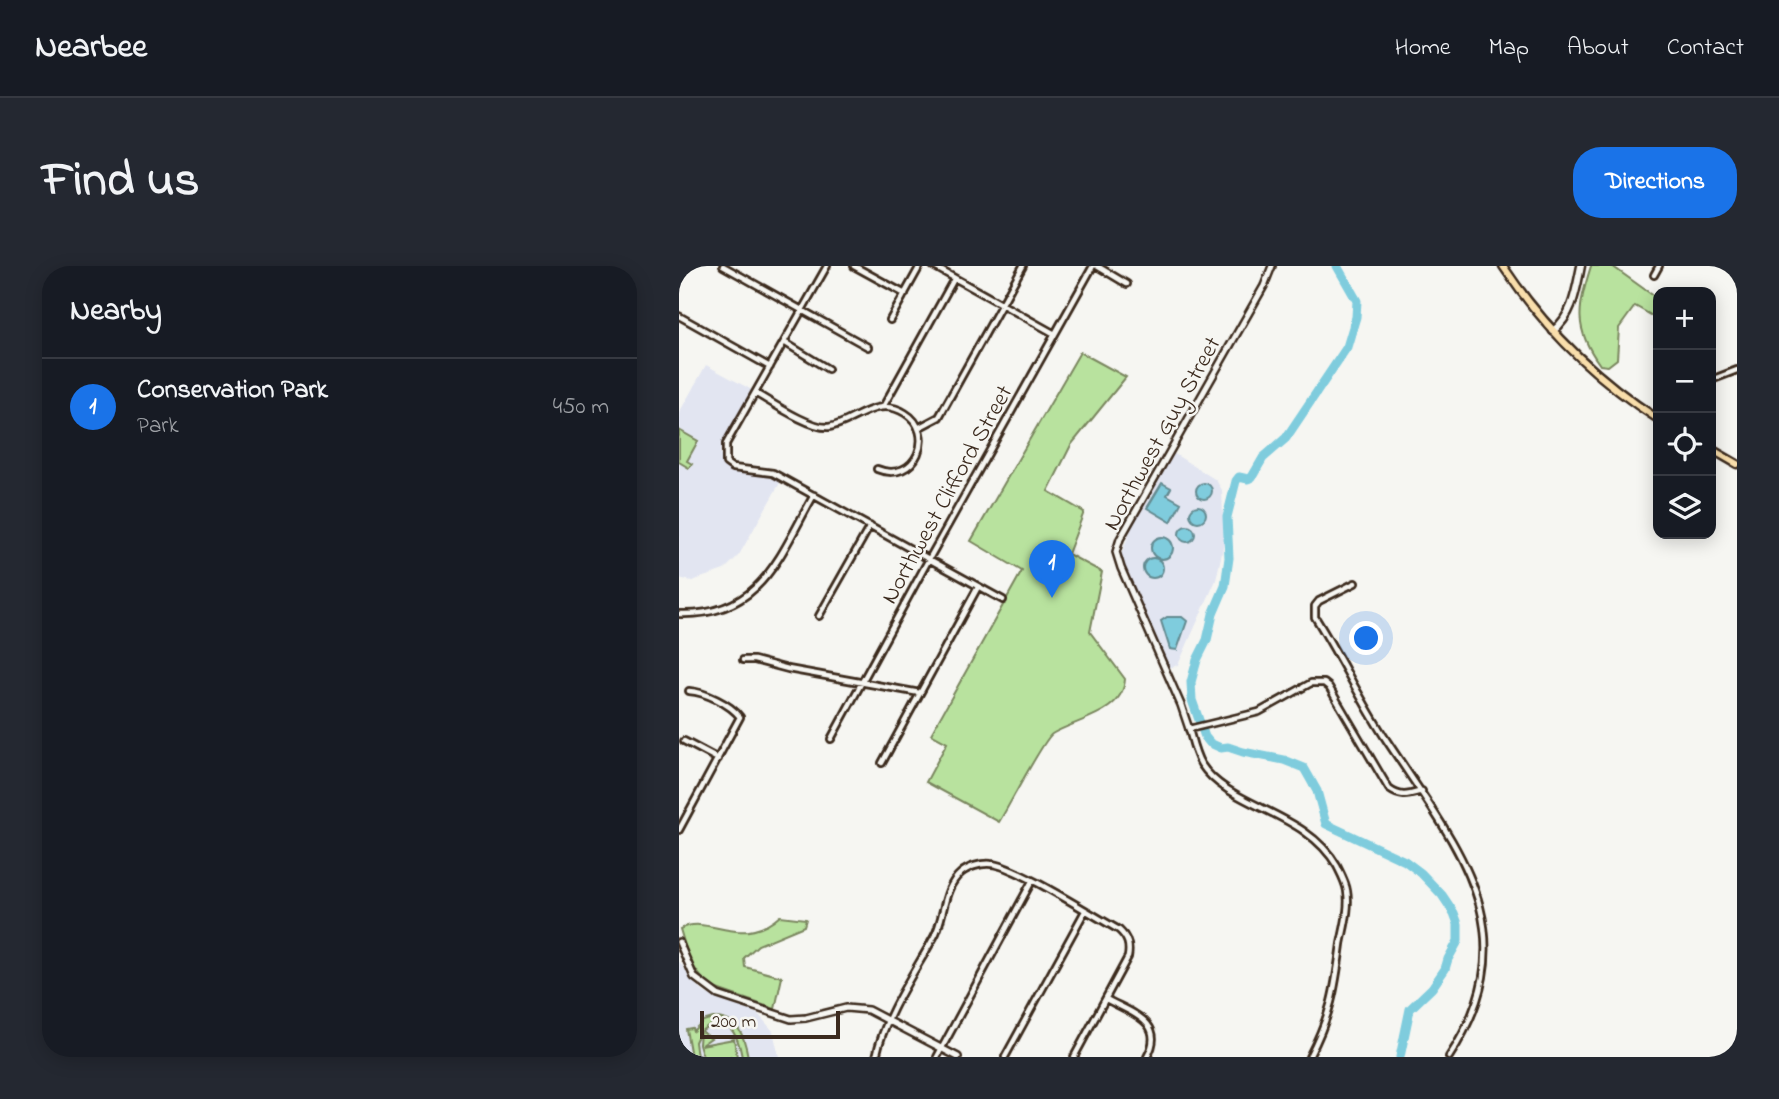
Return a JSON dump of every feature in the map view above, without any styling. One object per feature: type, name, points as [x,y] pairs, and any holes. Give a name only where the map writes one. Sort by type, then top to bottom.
[{"type":"main road","points":[[1503,266],[1521,293],[1553,331],[1597,375],[1653,415]]},
{"type":"main road","points":[[1553,331],[1571,307],[1581,266]]},
{"type":"main road","points":[[1716,452],[1737,464]]},
{"type":"street","points":[[723,266],[868,347]]},
{"type":"street","points":[[827,266],[726,444],[726,463],[733,468],[773,473],[1003,600]]},
{"type":"street","points":[[854,266],[905,293]]},
{"type":"street","points":[[890,320],[920,266]]},
{"type":"street","points":[[933,266],[1055,334]]},
{"type":"street","points":[[948,275],[953,266]]},
{"type":"street","points":[[920,427],[939,417],[1023,266]]},
{"type":"street","points":[[1095,266],[1127,284]]},
{"type":"street","name":"Northwest Clifford Street","points":[[831,739],[929,559],[1095,266]]},
{"type":"street","name":"Northwest Guy Street","points":[[1192,728],[1116,552],[1120,539],[1270,274],[1272,266]]},
{"type":"street","points":[[1654,275],[1658,267]]},
{"type":"street","points":[[883,407],[954,279]]},
{"type":"street","points":[[679,316],[770,367]]},
{"type":"street","points":[[784,342],[828,369]]},
{"type":"street","points":[[1716,378],[1737,369]]},
{"type":"street","points":[[755,393],[814,425],[828,427],[883,407],[903,412],[914,419],[920,427],[920,442],[911,466],[900,472],[887,473],[877,469]]},
{"type":"street","points":[[679,614],[702,614],[724,609],[743,600],[758,587],[772,570],[814,495]]},
{"type":"street","points":[[820,617],[870,526]]},
{"type":"street","points":[[1356,583],[1319,601],[1315,606],[1315,617],[1386,739],[1422,791],[1474,883],[1485,926],[1485,968],[1477,1005],[1462,1038],[1449,1057]]},
{"type":"street","points":[[882,763],[978,587]]},
{"type":"street","points":[[743,660],[920,693]]},
{"type":"street","points":[[1309,1057],[1333,1003],[1347,909],[1347,890],[1333,859],[1321,845],[1283,817],[1217,781],[1202,765],[1192,728],[1259,712],[1311,683],[1324,683],[1329,687],[1389,789],[1405,796],[1422,791]]},
{"type":"street","points":[[679,830],[681,821],[740,717],[736,712],[700,692],[688,691]]},
{"type":"street","points":[[684,741],[718,759]]},
{"type":"street","points":[[876,1057],[880,1035],[938,930],[950,887],[960,873],[976,866],[991,864],[1008,868],[1032,881],[1119,930],[1127,938],[1130,948],[1128,957],[1074,1057]]},
{"type":"street","points":[[937,1057],[1032,881]]},
{"type":"street","points":[[1005,1057],[1085,911]]},
{"type":"street","points":[[679,942],[688,967],[699,982],[718,995],[791,1019],[839,1009],[859,1008],[889,1019],[958,1057]]},
{"type":"street","points":[[1106,999],[1144,1020],[1151,1028],[1154,1038],[1147,1057]]},
{"type":"shaded area","points":[[706,365],[752,390],[721,448],[724,465],[733,472],[781,481],[739,555],[724,570],[692,581],[679,578],[679,413]]},
{"type":"shaded area","points":[[1173,453],[1216,480],[1222,490],[1224,543],[1216,580],[1178,665],[1169,668],[1128,578],[1121,555],[1131,529]]},
{"type":"shaded area","points":[[679,961],[705,993],[758,1014],[773,1031],[779,1057],[679,1057]]},
{"type":"green space","points":[[1591,266],[1612,266],[1653,295],[1653,316],[1635,306],[1619,328],[1617,359],[1608,366],[1600,365],[1585,340],[1581,317],[1583,294]]},
{"type":"green space","points":[[1080,352],[1126,377],[1071,445],[1048,491],[1084,512],[1068,554],[1102,572],[1090,632],[1125,679],[1122,691],[1108,708],[1052,734],[999,822],[926,782],[947,743],[931,734],[1022,571],[971,541]]},
{"type":"green space","points":[[679,430],[698,441],[687,461],[692,464],[689,468],[679,462]]},
{"type":"green space","points":[[780,916],[806,919],[804,926],[758,945],[744,958],[745,967],[782,977],[775,1009],[708,986],[690,962],[680,929],[702,925],[752,931],[766,926]]},
{"type":"green space","points":[[713,1018],[729,1021],[739,1029],[748,1057],[742,1057],[734,1033],[724,1024],[717,1023],[701,1031],[711,1038],[701,1045],[734,1039],[737,1057],[703,1057],[699,1044],[700,1031],[695,1042],[697,1057],[691,1057],[686,1029],[692,1028],[693,1031],[703,1021]]},
{"type":"water","points":[[1162,483],[1171,488],[1167,495],[1181,503],[1171,522],[1147,508]]},
{"type":"water","points":[[1201,483],[1207,483],[1212,491],[1210,497],[1201,499],[1196,494],[1196,488]]},
{"type":"water","points":[[1198,506],[1204,508],[1204,520],[1198,522],[1192,520],[1190,514],[1192,508]]},
{"type":"water","points":[[1187,526],[1193,528],[1193,540],[1187,542],[1181,540],[1179,534],[1181,528]]},
{"type":"water","points":[[1162,537],[1170,540],[1173,548],[1170,556],[1162,559],[1154,556],[1151,548],[1154,540]]},
{"type":"water","points":[[1153,558],[1160,561],[1163,568],[1160,575],[1153,578],[1146,575],[1143,568],[1146,561]]},
{"type":"water","points":[[1167,617],[1182,617],[1187,621],[1177,650],[1170,649],[1161,621]]},
{"type":"waterway","points":[[1337,266],[1357,301],[1356,317],[1347,347],[1286,438],[1263,458],[1252,477],[1239,477],[1236,481],[1227,517],[1229,558],[1225,586],[1213,614],[1207,640],[1197,660],[1191,682],[1192,700],[1205,737],[1210,743],[1221,748],[1228,747],[1284,760],[1304,768],[1317,791],[1326,824],[1405,861],[1442,895],[1454,913],[1458,924],[1458,941],[1445,969],[1432,988],[1410,1009],[1400,1057]]},
{"type":"place","name":"Conservation Park","points":[[1052,598]]}]
